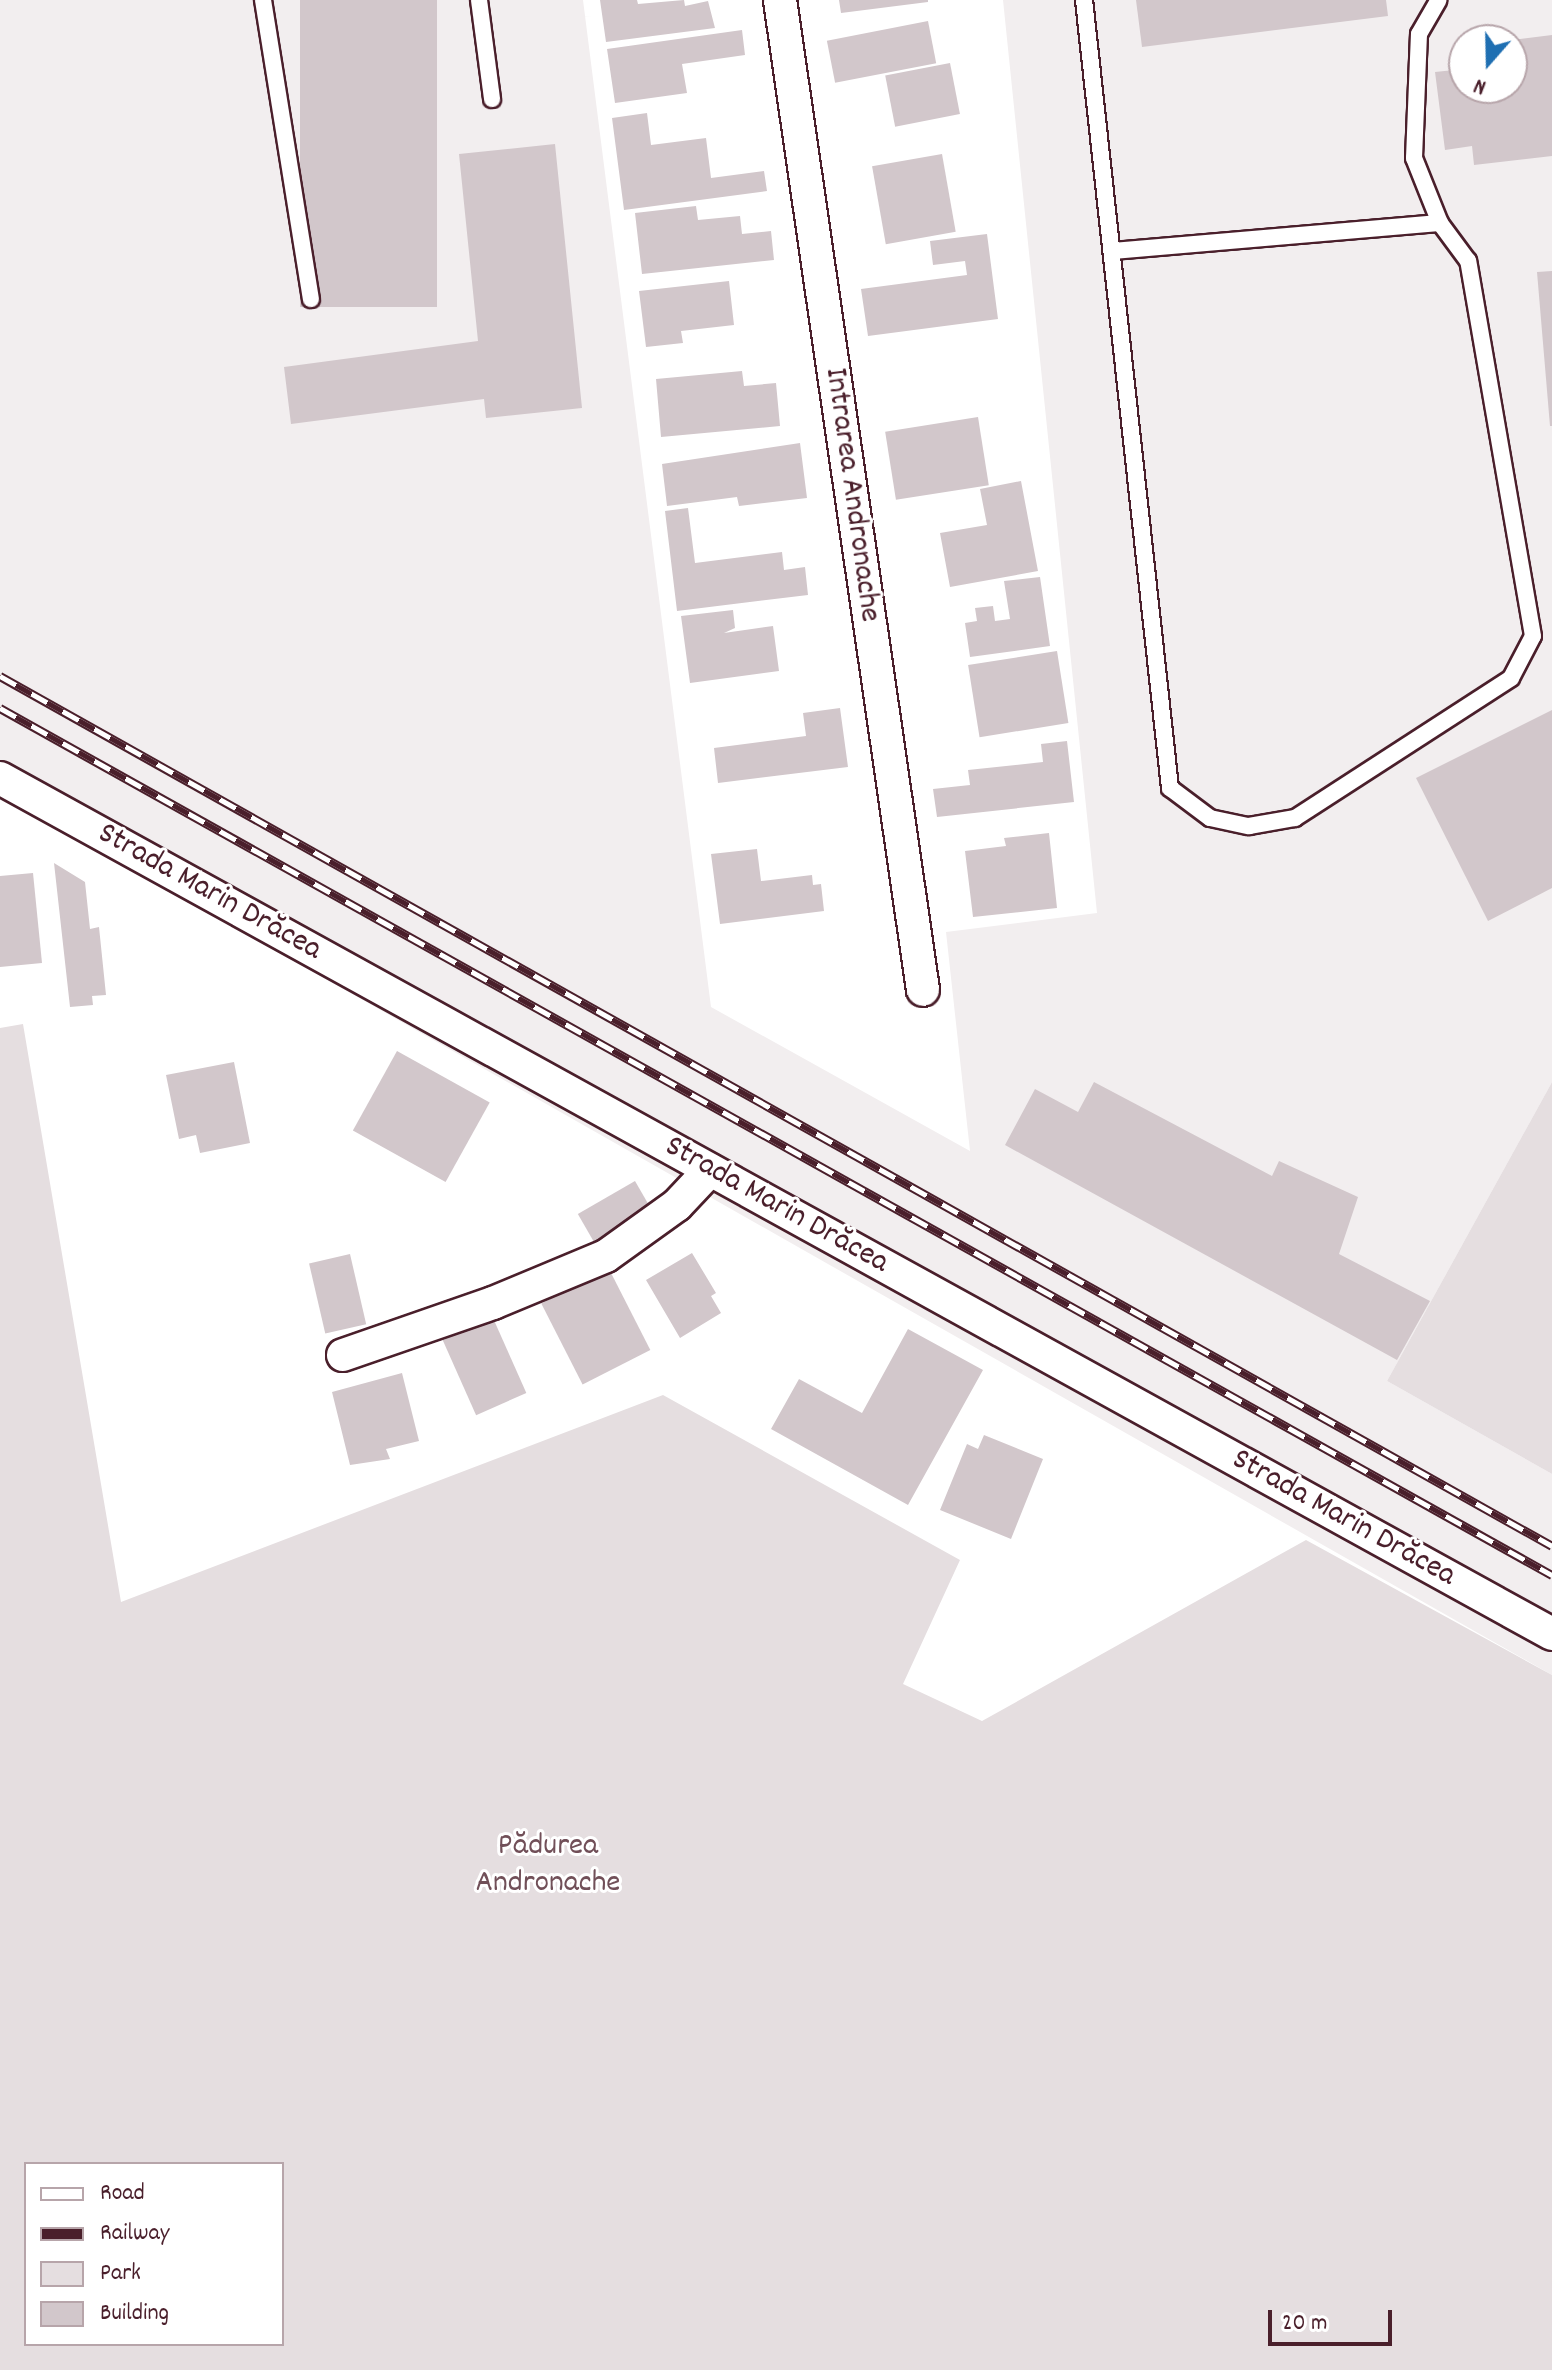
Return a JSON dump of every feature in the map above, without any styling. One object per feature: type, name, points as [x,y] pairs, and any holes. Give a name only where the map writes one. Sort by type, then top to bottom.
[{"type":"street","name":"Intrarea Andronache","points":[[780,0],[923,990]]},
{"type":"street","name":"Strada Marin Drăcea","points":[[0,778],[1552,1634]]},
{"type":"street","points":[[343,1355],[493,1303],[606,1256],[677,1205],[710,1170]]},
{"type":"lane","points":[[263,0],[311,299]]},
{"type":"lane","points":[[479,0],[492,99]]},
{"type":"lane","points":[[1084,0],[1170,788],[1210,818],[1249,826],[1295,818],[1511,678],[1533,636],[1468,261],[1440,223],[1414,158],[1419,34],[1439,0]]},
{"type":"lane","points":[[1112,251],[1440,223]]},
{"type":"shaded area","points":[[0,0],[583,0],[711,1007],[970,1151],[946,932],[1097,913],[1003,0],[1552,0],[1552,1082],[1387,1381],[1552,1474],[1552,1675],[0,794]]},
{"type":"green space","name":"Pădurea Andronache","points":[[23,1024],[121,1602],[663,1395],[960,1560],[903,1684],[982,1721],[1306,1540],[1552,1675],[1552,2370],[0,2370],[0,1028]]},
{"type":"green space","points":[[1552,1082],[1552,1474],[1387,1381]]},
{"type":"building","points":[[300,0],[437,0],[437,307],[300,307]]},
{"type":"building","points":[[600,0],[637,0],[638,4],[684,0],[685,6],[708,1],[715,28],[606,42]]},
{"type":"building","points":[[839,0],[928,0],[928,2],[841,13]]},
{"type":"building","points":[[1136,0],[1386,0],[1388,16],[1142,47]]},
{"type":"building","points":[[928,21],[936,63],[835,83],[827,41]]},
{"type":"building","points":[[742,30],[745,55],[682,64],[687,93],[615,103],[607,49]]},
{"type":"building","points":[[1552,35],[1552,156],[1474,165],[1472,146],[1445,150],[1435,72],[1448,71],[1448,104],[1528,104],[1528,38]]},
{"type":"building","points":[[950,63],[960,114],[895,127],[885,76]]},
{"type":"building","points":[[647,113],[651,145],[706,138],[711,178],[764,171],[767,191],[624,210],[612,118]]},
{"type":"building","points":[[555,144],[582,408],[486,418],[484,399],[291,424],[284,367],[478,341],[459,154]]},
{"type":"building","points":[[942,154],[956,232],[886,244],[872,166]]},
{"type":"building","points":[[696,206],[698,220],[740,216],[742,234],[771,231],[774,260],[642,274],[635,213]]},
{"type":"building","points":[[987,234],[998,319],[868,336],[861,289],[967,275],[965,261],[933,265],[930,241]]},
{"type":"building","points":[[1552,271],[1552,426],[1550,426],[1537,272]]},
{"type":"building","points":[[729,281],[734,325],[681,331],[683,343],[646,347],[639,291]]},
{"type":"building","points":[[742,371],[744,386],[776,383],[780,426],[661,437],[656,379]]},
{"type":"building","points":[[978,417],[989,485],[896,500],[885,432]]},
{"type":"building","points":[[800,443],[807,498],[739,506],[737,497],[667,506],[662,464]]},
{"type":"building","points":[[1021,481],[1038,571],[950,587],[940,533],[987,525],[980,489]]},
{"type":"building","points":[[688,508],[695,563],[782,552],[784,570],[805,567],[808,595],[677,611],[665,511]]},
{"type":"building","points":[[1040,577],[1050,646],[970,657],[965,623],[977,621],[975,608],[993,606],[995,621],[1010,619],[1004,581]]},
{"type":"building","points":[[733,610],[735,628],[724,633],[773,626],[779,671],[690,683],[681,616]]},
{"type":"building","points":[[1057,651],[1068,723],[980,737],[968,665]]},
{"type":"building","points":[[840,708],[848,767],[718,783],[714,748],[806,736],[803,713]]},
{"type":"building","points":[[1552,710],[1552,888],[1488,921],[1416,778]]},
{"type":"building","points":[[1067,741],[1074,802],[937,817],[933,789],[970,785],[968,770],[1043,762],[1041,744]]},
{"type":"building","points":[[1049,833],[1057,908],[973,917],[965,851],[1006,846],[1004,838]]},
{"type":"building","points":[[757,849],[761,881],[812,875],[813,885],[821,884],[824,911],[720,924],[711,854]]},
{"type":"building","points":[[54,863],[85,882],[90,929],[99,927],[106,995],[92,996],[93,1005],[70,1007]]},
{"type":"building","points":[[33,873],[42,963],[0,967],[0,876]]},
{"type":"building","points":[[397,1051],[490,1102],[446,1182],[353,1131]]},
{"type":"building","points":[[234,1062],[250,1143],[200,1153],[196,1135],[179,1139],[166,1075]]},
{"type":"building","points":[[1094,1082],[1272,1176],[1279,1161],[1358,1197],[1339,1254],[1430,1301],[1397,1360],[1005,1145],[1035,1089],[1078,1112]]},
{"type":"building","points":[[635,1181],[652,1210],[595,1243],[578,1214]]},
{"type":"building","points":[[692,1253],[716,1293],[711,1296],[721,1313],[680,1338],[646,1280]]},
{"type":"building","points":[[350,1254],[366,1324],[325,1334],[309,1263]]},
{"type":"building","points":[[609,1269],[650,1350],[583,1385],[541,1304]]},
{"type":"building","points":[[493,1318],[526,1393],[476,1415],[443,1340]]},
{"type":"building","points":[[908,1329],[983,1370],[908,1505],[771,1429],[799,1379],[862,1413]]},
{"type":"building","points":[[402,1373],[419,1441],[386,1449],[390,1459],[350,1465],[332,1392]]},
{"type":"building","points":[[984,1435],[1043,1459],[1011,1539],[940,1510],[967,1444],[978,1449]]},
{"type":"railway","points":[[0,676],[1552,1546]]},
{"type":"railway","points":[[0,708],[1552,1575]]}]
